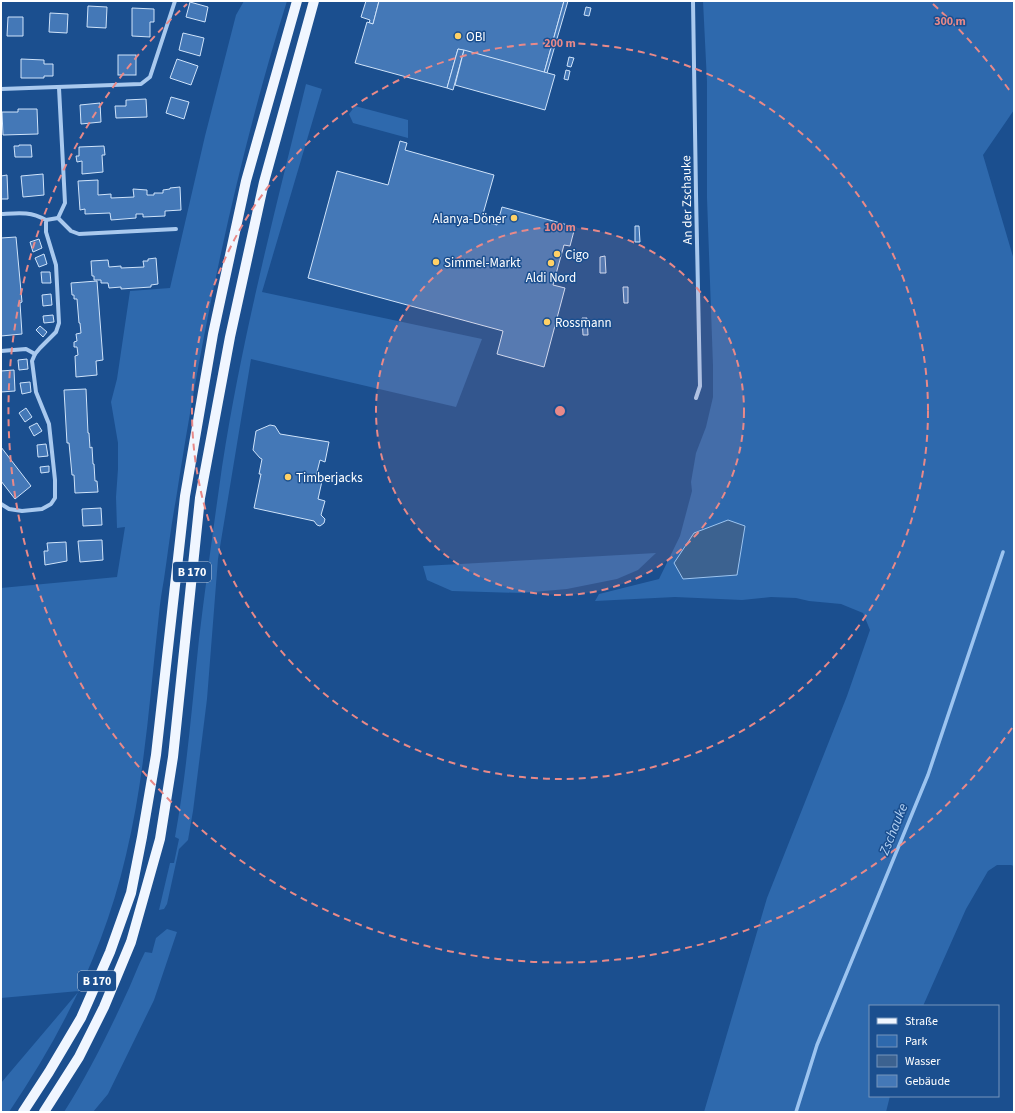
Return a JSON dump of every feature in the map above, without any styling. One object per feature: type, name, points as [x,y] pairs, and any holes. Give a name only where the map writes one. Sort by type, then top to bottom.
[{"type":"main road","name":"B 170","points":[[23,1112],[82,1018],[110,952],[131,893],[156,755],[185,496],[213,334],[246,181],[297,1]]},
{"type":"main road","name":"B 170","points":[[44,1112],[79,1057],[104,1008],[131,942],[160,839],[174,757],[200,498],[222,375],[264,182],[314,1]]},
{"type":"street","points":[[1,89],[141,84],[150,77],[175,1]]},
{"type":"street","name":"An der Zschauke","points":[[693,1],[700,386],[696,398]]},
{"type":"street","points":[[58,218],[65,203],[59,88]]},
{"type":"street","points":[[1,214],[24,212],[36,214],[46,220],[58,218]]},
{"type":"street","points":[[58,218],[71,231],[78,234],[176,229]]},
{"type":"street","points":[[1,504],[8,509],[22,511],[42,509],[51,504],[55,498],[55,480],[49,424],[36,392],[32,361],[35,354],[56,332],[59,323],[56,265],[46,232],[46,220]]},
{"type":"street","points":[[1,351],[26,349],[35,354]]},
{"type":"green space","points":[[244,1],[287,1],[236,185],[197,373],[160,601],[146,735],[133,825],[117,890],[106,924],[94,957],[79,991],[1,998],[1,588],[117,577],[125,527],[117,528],[116,497],[118,443],[111,402],[117,379],[130,291],[170,288],[205,136],[236,15]]},
{"type":"green space","points":[[703,1],[1014,1],[1014,110],[983,155],[1014,260],[1014,866],[997,865],[988,871],[966,909],[923,1005],[869,1005],[869,1097],[890,1097],[886,1112],[704,1112],[767,898],[847,696],[870,630],[863,613],[841,604],[809,601],[796,598],[771,597],[742,600],[675,597],[595,601],[599,594],[659,579],[680,536],[692,491],[691,482],[696,453],[706,427],[713,397],[707,198],[707,82]]},
{"type":"green space","points":[[306,84],[322,89],[262,292],[482,339],[456,407],[251,359],[218,559],[207,699],[193,811],[188,840],[179,849],[167,904],[164,909],[159,910],[170,863],[174,863],[179,839],[175,837],[186,763],[207,574],[230,418],[249,322]]},
{"type":"green space","points":[[355,106],[408,120],[408,138],[353,123],[349,114]]},
{"type":"green space","points":[[656,553],[638,570],[617,579],[567,589],[522,593],[452,591],[427,580],[423,566]]},
{"type":"green space","points":[[167,929],[177,932],[154,1000],[108,1094],[93,1112],[64,1112],[81,1085],[103,1042],[145,952],[152,953],[156,938]]},
{"type":"green space","points":[[78,992],[64,1021],[29,1082],[9,1112],[1,1112],[1,1083]]},
{"type":"water","points":[[728,520],[745,526],[737,575],[683,579],[674,563],[694,533]]},
{"type":"building","points":[[366,1],[379,1],[373,24],[369,23],[370,20],[361,17]]},
{"type":"building","name":"OBI","points":[[379,1],[564,1],[544,73],[458,49],[447,88],[355,63],[367,22],[373,24]]},
{"type":"building","points":[[564,1],[568,1],[547,73],[544,73]]},
{"type":"building","points":[[190,2],[208,7],[205,22],[186,17]]},
{"type":"building","points":[[88,6],[107,7],[106,28],[87,27]]},
{"type":"building","points":[[586,7],[591,8],[589,16],[584,15]]},
{"type":"building","points":[[132,8],[154,9],[154,22],[150,22],[150,37],[132,36]]},
{"type":"building","points":[[50,13],[68,14],[67,33],[49,32]]},
{"type":"building","points":[[8,17],[23,17],[23,36],[7,36]]},
{"type":"building","points":[[183,33],[204,38],[200,56],[179,50]]},
{"type":"building","points":[[458,49],[464,50],[453,90],[447,88]]},
{"type":"building","points":[[464,50],[555,75],[545,110],[455,85]]},
{"type":"building","points":[[118,55],[136,55],[136,75],[118,75]]},
{"type":"building","points":[[569,57],[574,58],[571,67],[567,66]]},
{"type":"building","points":[[21,59],[44,60],[44,64],[53,64],[53,76],[44,76],[44,78],[21,78]]},
{"type":"building","points":[[177,59],[198,66],[191,85],[170,78]]},
{"type":"building","points":[[566,70],[570,71],[568,80],[564,79]]},
{"type":"building","points":[[171,97],[189,102],[184,119],[166,113]]},
{"type":"building","points":[[146,99],[147,117],[116,118],[115,106],[126,106],[126,100]]},
{"type":"building","points":[[100,103],[101,122],[81,124],[80,105]]},
{"type":"building","points":[[18,109],[37,109],[38,134],[3,135],[2,112],[18,112]]},
{"type":"building","name":"Simmel-Markt","points":[[400,141],[407,143],[405,150],[494,175],[481,221],[497,225],[502,207],[575,227],[570,246],[564,245],[553,285],[565,288],[544,367],[497,354],[503,331],[308,278],[337,171],[388,185]]},
{"type":"building","points":[[31,145],[32,157],[15,157],[14,146]]},
{"type":"building","points":[[104,146],[105,155],[102,155],[103,172],[82,174],[82,161],[77,162],[76,156],[79,156],[79,147]]},
{"type":"building","points":[[43,174],[44,195],[23,197],[21,176]]},
{"type":"building","points":[[7,175],[8,199],[1,199],[1,176]]},
{"type":"building","points":[[98,180],[98,195],[111,194],[111,198],[134,197],[133,189],[147,190],[147,195],[154,195],[154,193],[163,193],[163,190],[180,187],[181,210],[165,211],[165,216],[143,217],[143,214],[136,214],[136,218],[111,220],[110,213],[85,214],[85,209],[80,210],[78,181]]},
{"type":"building","points":[[635,226],[639,226],[640,242],[635,242]]},
{"type":"building","points":[[16,237],[22,302],[20,303],[22,334],[1,336],[1,238]]},
{"type":"building","points":[[39,239],[42,248],[33,252],[30,242]]},
{"type":"building","points":[[44,254],[47,264],[39,267],[35,258]]},
{"type":"building","points":[[605,256],[606,273],[600,273],[600,257]]},
{"type":"building","points":[[156,258],[158,284],[151,285],[151,287],[121,289],[121,287],[109,288],[108,283],[101,283],[101,280],[94,280],[94,276],[92,276],[91,261],[108,260],[109,267],[144,267],[143,261]]},
{"type":"building","points":[[41,272],[50,272],[51,283],[42,283]]},
{"type":"building","points":[[97,281],[103,360],[96,361],[97,375],[76,377],[75,356],[78,355],[77,347],[74,347],[74,342],[77,341],[76,334],[81,333],[77,299],[74,299],[74,295],[72,295],[71,283]]},
{"type":"building","points":[[623,287],[628,287],[628,303],[624,303]]},
{"type":"building","points":[[51,294],[52,305],[43,306],[42,295]]},
{"type":"building","points":[[53,315],[54,322],[44,323],[43,316]]},
{"type":"building","points":[[582,318],[587,318],[588,335],[583,335]]},
{"type":"building","points":[[40,326],[47,332],[43,337],[36,330]]},
{"type":"building","points":[[27,359],[28,369],[19,370],[18,360]]},
{"type":"building","points":[[14,370],[15,391],[1,392],[1,371]]},
{"type":"building","points":[[30,382],[31,392],[22,394],[20,383]]},
{"type":"building","points":[[86,389],[88,433],[90,448],[92,447],[95,481],[97,481],[98,492],[75,493],[69,443],[67,443],[64,390]]},
{"type":"building","points":[[26,408],[32,417],[25,422],[19,413]]},
{"type":"building","points":[[37,423],[42,431],[34,436],[29,427]]},
{"type":"building","name":"Timberjacks","points":[[270,425],[275,426],[280,434],[329,442],[325,462],[320,460],[315,480],[322,481],[318,499],[325,501],[321,515],[325,519],[324,523],[320,526],[314,521],[254,508],[261,474],[259,474],[262,459],[253,450],[256,431]]},
{"type":"building","points":[[46,444],[48,456],[38,457],[37,445]]},
{"type":"building","points":[[1,447],[31,486],[15,499],[1,481]]},
{"type":"building","points":[[49,466],[49,472],[41,473],[40,467]]},
{"type":"building","points":[[101,508],[102,525],[83,526],[82,509]]},
{"type":"building","points":[[102,540],[103,560],[80,562],[78,541]]},
{"type":"building","points":[[66,542],[67,561],[45,565],[44,551],[48,551],[47,543]]},
{"type":"waterway","name":"Zschauke","points":[[796,1112],[817,1045],[928,775],[1003,552]]},
{"type":"place","name":"OBI","points":[[458,36]]},
{"type":"place","name":"Alanya-Döner","points":[[514,218]]},
{"type":"place","name":"Cigo","points":[[557,254]]},
{"type":"place","name":"Simmel-Markt","points":[[436,262]]},
{"type":"place","name":"Aldi Nord","points":[[551,263]]},
{"type":"place","name":"Rossmann","points":[[547,322]]},
{"type":"place","name":"Timberjacks","points":[[288,477]]}]
